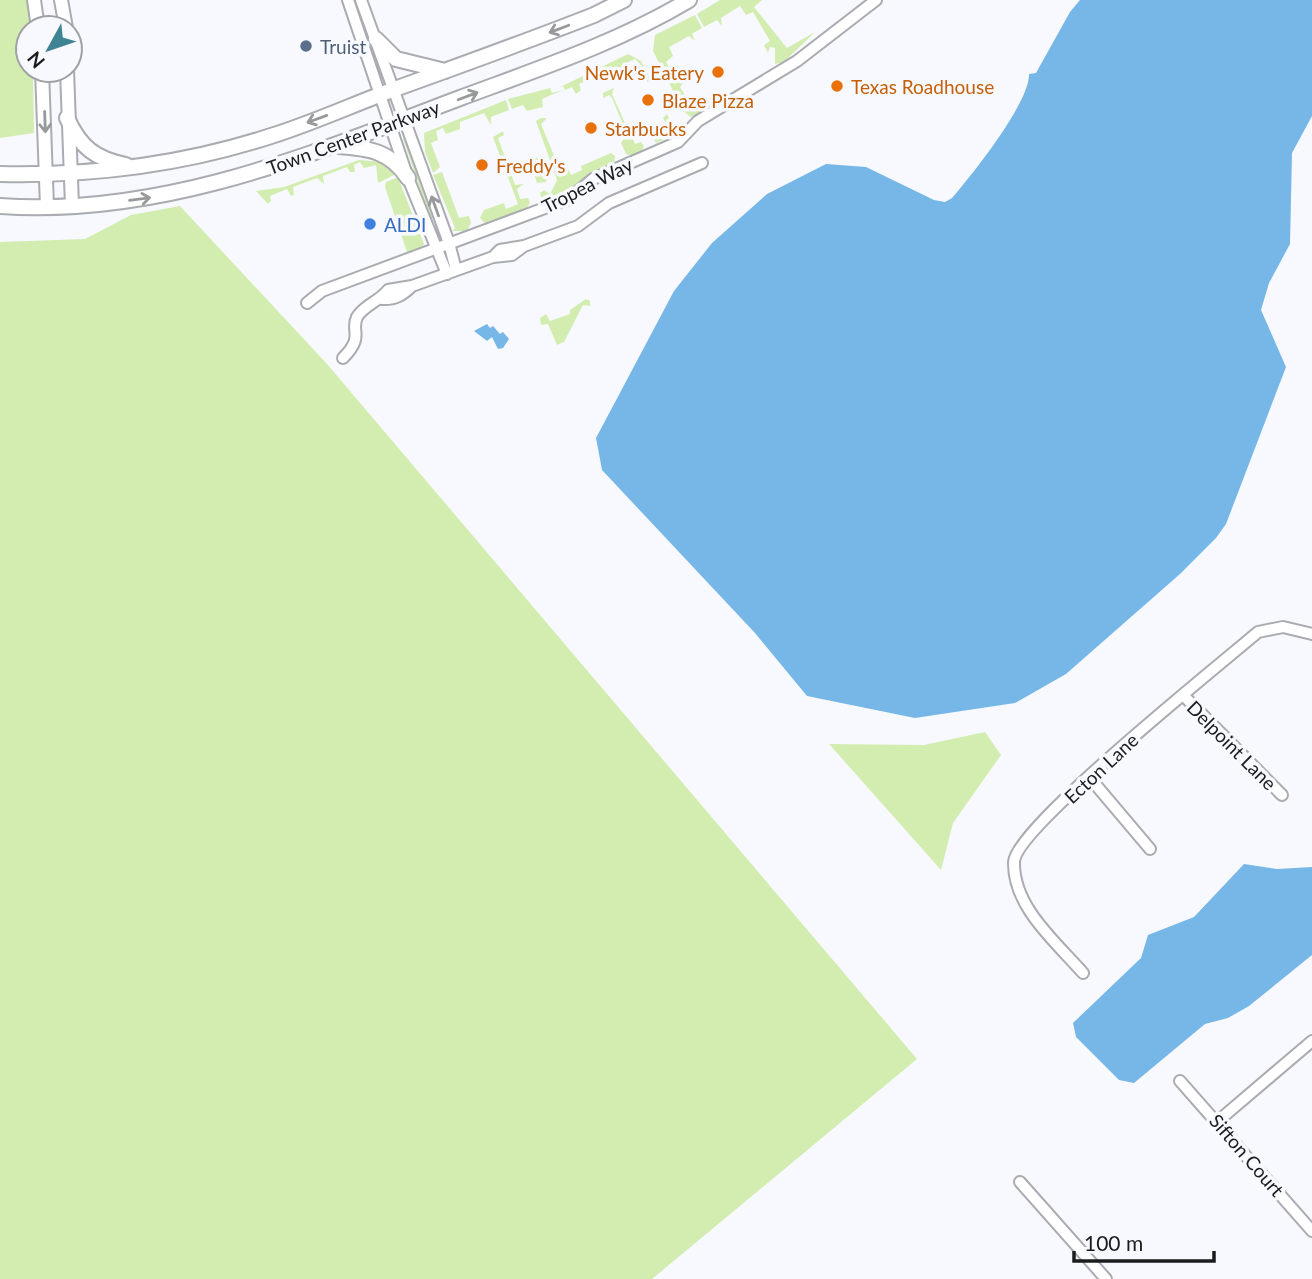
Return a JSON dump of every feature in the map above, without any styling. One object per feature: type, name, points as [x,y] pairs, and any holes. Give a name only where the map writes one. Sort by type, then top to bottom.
[{"type":"main road","name":"Town Center Parkway","points":[[0,174],[71,174],[190,159],[272,136],[594,15],[624,0]]},
{"type":"main road","name":"Town Center Parkway","points":[[0,206],[72,206],[142,199],[203,188],[333,146],[588,51],[689,0]]},
{"type":"main road","points":[[376,39],[396,59],[446,72]]},
{"type":"main road","points":[[67,118],[75,136],[88,151],[112,162],[141,167]]},
{"type":"main road","points":[[333,146],[384,153],[398,163],[408,178]]},
{"type":"street","points":[[348,0],[449,243],[451,272]]},
{"type":"street","points":[[360,0],[376,39],[387,92]]},
{"type":"street","name":"Tropea Way","points":[[307,303],[322,291],[569,199],[587,182],[678,142],[698,121],[797,61],[876,0]]},
{"type":"street","points":[[43,84],[47,206]]},
{"type":"street","points":[[67,84],[72,206]]},
{"type":"street","points":[[398,122],[408,178],[435,249],[451,272]]},
{"type":"street","points":[[343,358],[356,340],[358,316],[382,299],[390,300],[412,286],[493,257],[512,255],[524,246],[580,225],[609,203],[702,163]]},
{"type":"street","name":"Ecton Lane","points":[[1083,973],[1024,902],[1016,888],[1014,859],[1030,834],[1183,695],[1258,632],[1283,627],[1312,634]]},
{"type":"street","name":"Delpoint Lane","points":[[1183,695],[1282,794]]},
{"type":"street","points":[[1090,778],[1150,849]]},
{"type":"street","points":[[1218,1121],[1312,1041]]},
{"type":"street","name":"Sifton Court","points":[[1180,1081],[1218,1121],[1312,1231]]},
{"type":"street","points":[[1020,1182],[1106,1279]]},
{"type":"green space","points":[[0,0],[28,0],[30,14],[14,14],[14,84],[33,84],[34,133],[0,138]]},
{"type":"green space","points":[[720,0],[762,0],[754,7],[787,48],[815,32],[784,62],[775,64],[775,48],[770,47],[768,53],[764,45],[770,41],[753,12],[746,15],[740,6],[721,18],[722,26],[717,20],[704,27],[697,14]]},
{"type":"green space","points":[[695,15],[702,28],[692,34],[695,41],[689,36],[669,47],[673,56],[666,62],[677,82],[685,81],[680,87],[690,103],[696,101],[701,107],[700,113],[691,117],[683,111],[653,51],[655,35]]},
{"type":"green space","points":[[628,54],[641,61],[651,80],[647,82],[641,65],[635,59],[622,65],[624,73],[617,75],[613,69],[579,84],[581,90],[576,94],[572,87],[565,90],[563,86],[554,90]]},
{"type":"green space","points":[[550,88],[552,93],[563,90],[542,99],[543,107],[527,111],[523,105],[512,109],[508,99]]},
{"type":"green space","points":[[614,88],[612,94],[629,132],[638,132],[632,137],[635,144],[641,142],[644,146],[641,153],[633,156],[626,154],[621,143],[627,134],[612,98],[609,95],[603,98],[603,93]]},
{"type":"green space","points":[[506,100],[509,110],[491,117],[491,125],[484,113],[460,122],[460,129],[446,134],[443,128],[436,131],[438,140],[431,143],[440,167],[433,173],[425,152],[424,133]]},
{"type":"green space","points":[[667,114],[677,134],[656,143],[654,139],[671,132],[663,118]]},
{"type":"green space","points":[[547,118],[541,124],[560,170],[567,167],[571,175],[582,170],[581,166],[611,153],[615,156],[614,163],[588,174],[566,194],[542,200],[540,193],[544,190],[550,194],[557,180],[536,121]]},
{"type":"green space","points":[[503,131],[504,135],[498,138],[507,163],[515,161],[509,167],[515,185],[524,184],[517,189],[520,199],[528,198],[530,203],[526,209],[485,223],[480,218],[484,210],[504,203],[506,209],[518,204],[493,137]]},
{"type":"green space","points":[[404,139],[433,219],[430,218]]},
{"type":"green space","points":[[528,154],[531,160],[542,156],[548,175],[546,182],[537,183]]},
{"type":"green space","points":[[359,160],[382,162],[396,174],[378,183],[376,165],[364,168],[360,162],[354,165],[355,172],[350,172],[347,167],[323,176],[324,184],[317,178],[293,187],[294,195],[291,196],[287,189],[270,196],[271,201],[268,204],[256,191],[284,187]]},
{"type":"green space","points":[[442,172],[459,218],[469,216],[471,223],[467,231],[452,231],[455,228],[433,175]]},
{"type":"green space","points":[[398,177],[424,244],[420,250],[369,267],[407,252],[385,187],[386,182]]},
{"type":"green space","points":[[180,206],[327,364],[917,1059],[652,1279],[0,1279],[0,242],[85,239],[131,215]]},
{"type":"green space","points":[[586,299],[590,301],[590,306],[583,305],[564,342],[557,345],[548,324],[541,325],[540,318],[546,314],[550,321],[570,314],[570,310]]},
{"type":"green space","points":[[985,732],[1001,755],[953,823],[941,870],[829,744],[924,745]]},
{"type":"water","points":[[1080,0],[1312,0],[1312,116],[1292,153],[1290,244],[1269,283],[1261,310],[1286,367],[1226,524],[1216,538],[1180,574],[1066,674],[1015,703],[915,718],[807,696],[755,633],[602,470],[596,438],[674,291],[712,243],[767,194],[826,164],[866,167],[934,200],[945,202],[952,198],[1010,119],[1027,86],[1029,74],[1036,73],[1070,12]]},
{"type":"water","points":[[487,324],[500,334],[503,332],[509,339],[503,348],[498,349],[492,337],[487,341],[474,331]]},
{"type":"water","points":[[1244,864],[1277,869],[1312,867],[1312,955],[1249,1006],[1228,1018],[1205,1024],[1134,1083],[1119,1080],[1076,1037],[1073,1023],[1141,958],[1148,935],[1194,917]]},
{"type":"place","name":"Truist","points":[[306,46]]},
{"type":"place","name":"Newk's Eatery","points":[[718,72]]},
{"type":"place","name":"Texas Roadhouse","points":[[837,86]]},
{"type":"place","name":"Blaze Pizza","points":[[648,100]]},
{"type":"place","name":"Starbucks","points":[[591,128]]},
{"type":"place","name":"Freddy's","points":[[482,165]]},
{"type":"place","name":"ALDI","points":[[370,224]]}]
